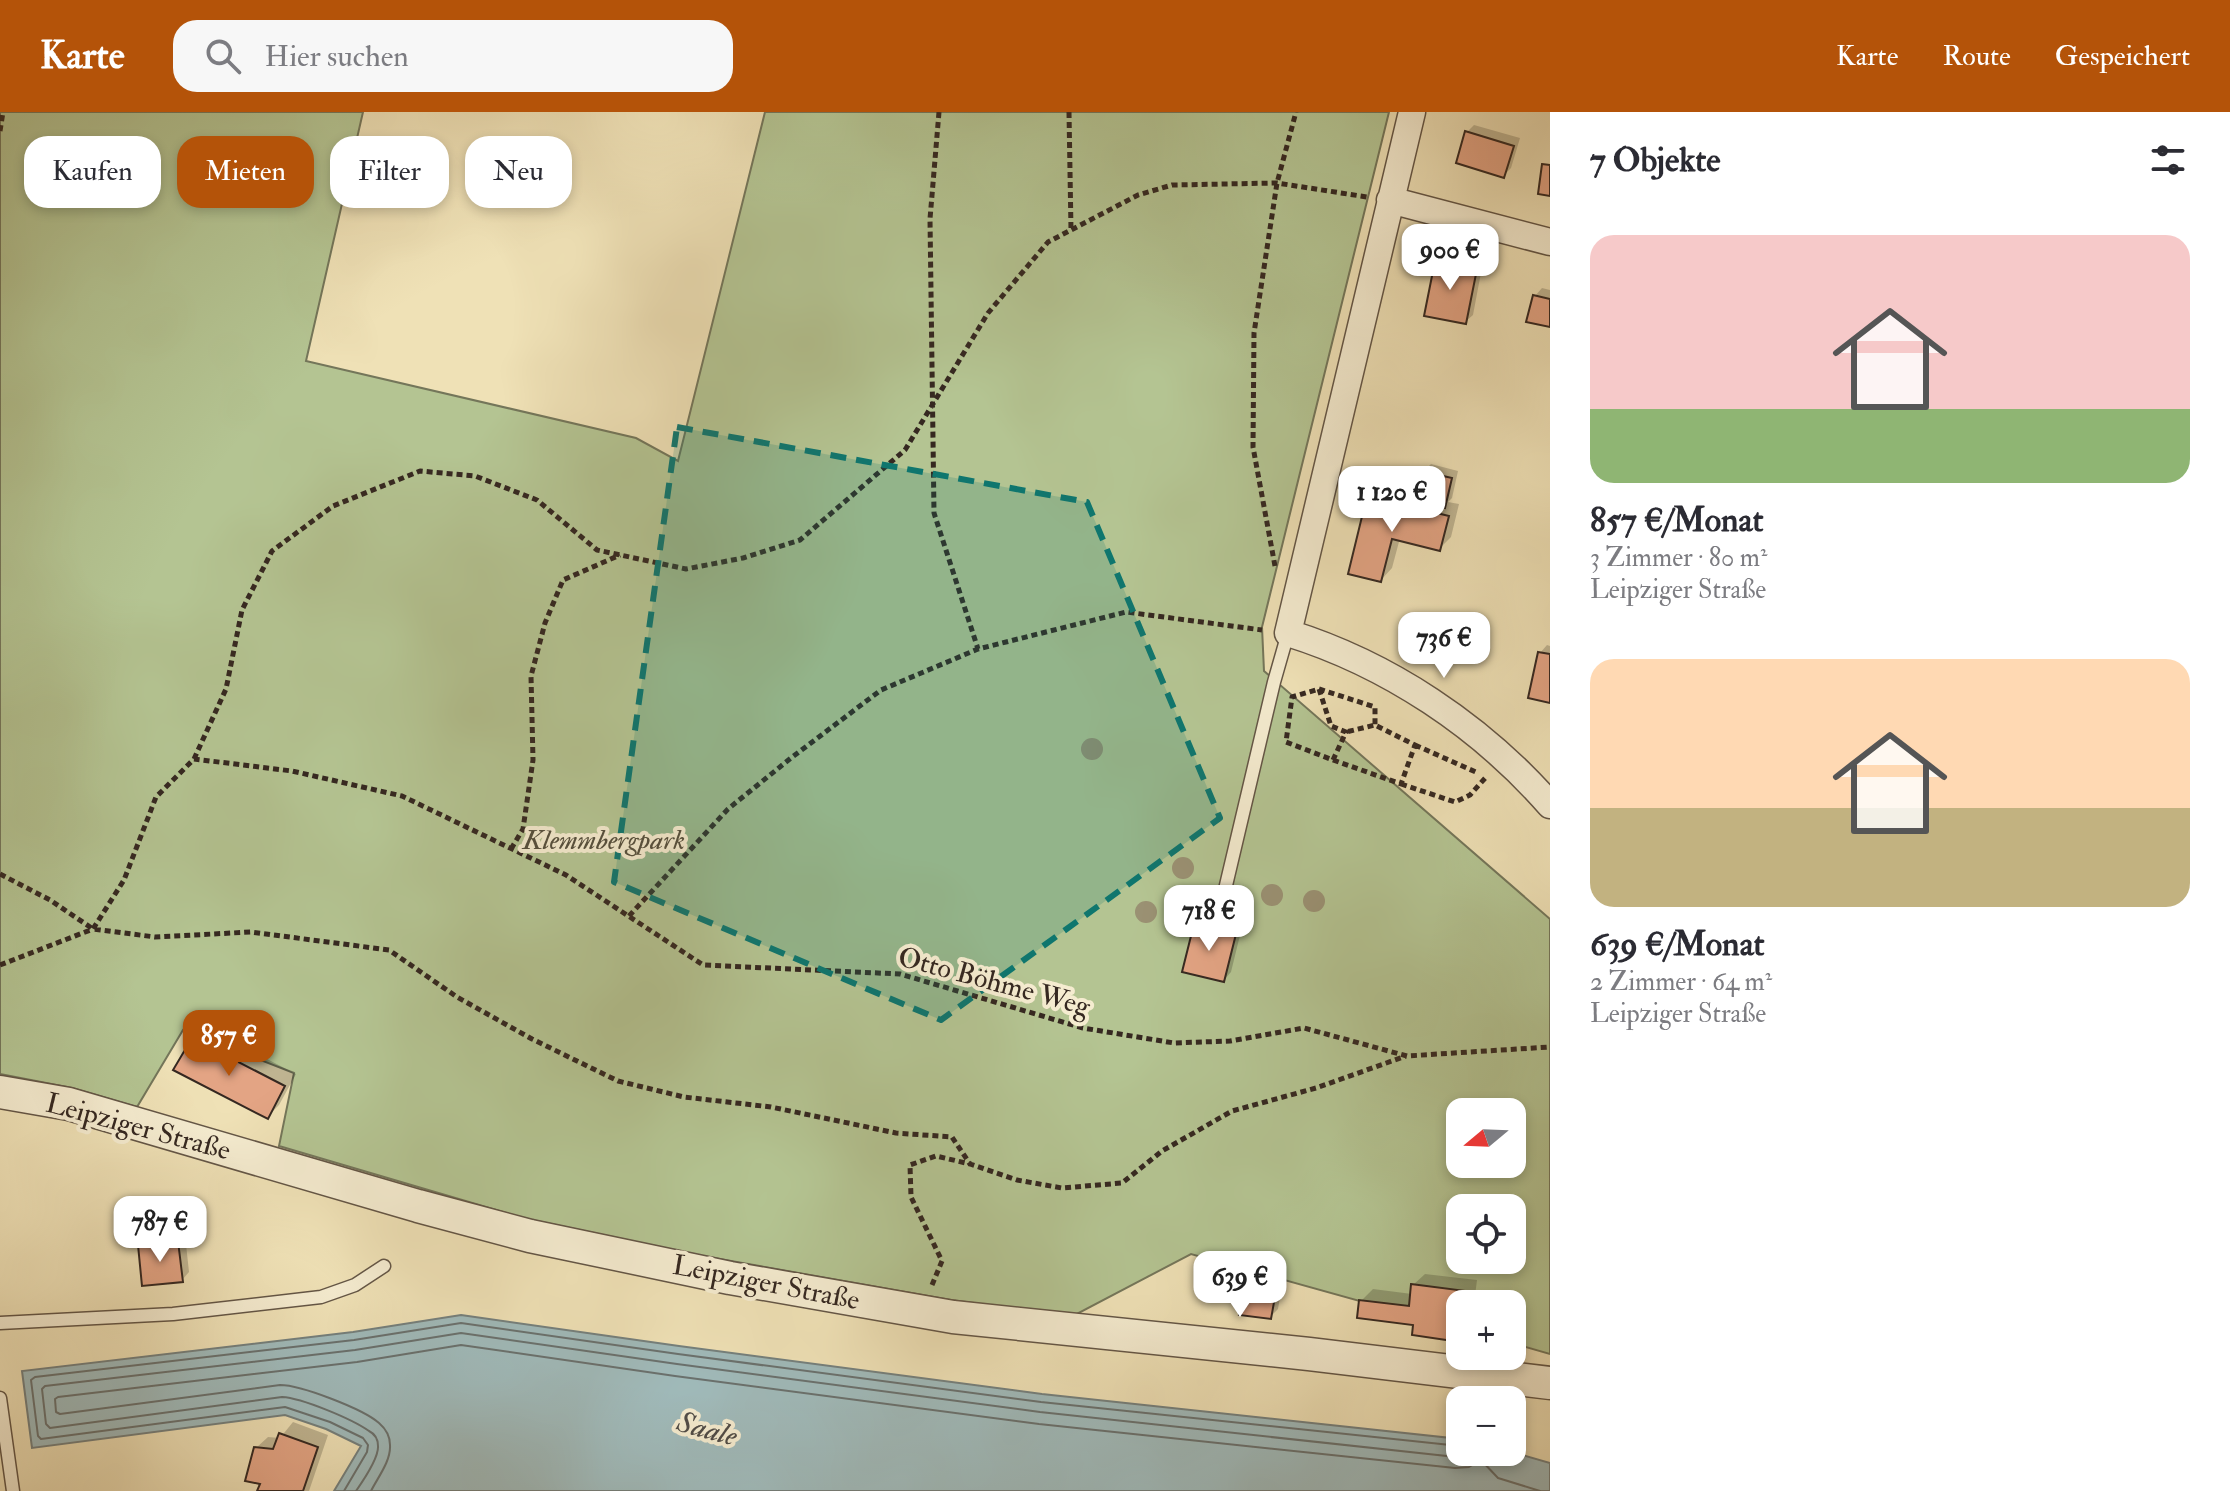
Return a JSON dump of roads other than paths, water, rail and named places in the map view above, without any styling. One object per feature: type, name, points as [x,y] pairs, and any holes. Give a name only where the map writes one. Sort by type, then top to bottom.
[{"type":"street","points":[[1412,112],[1288,633],[1320,643],[1406,685],[1451,715],[1496,768],[1550,805]]},
{"type":"street","points":[[1390,200],[1550,242]]},
{"type":"street","name":"Leipziger Straße","points":[[0,1092],[69,1104],[530,1236],[730,1278],[953,1317],[1550,1383]]},
{"type":"lane","points":[[1219,915],[1288,633]]},
{"type":"lane","points":[[0,1323],[173,1314],[321,1297],[355,1285],[384,1266]]},
{"type":"lane","points":[[0,1398],[13,1491]]},
{"type":"water","name":"Saale","points":[[461,1315],[1042,1394],[1446,1437],[1446,1466],[1526,1466],[1526,1456],[1550,1463],[1550,1491],[334,1491],[361,1446],[326,1429],[285,1415],[32,1448],[22,1371],[353,1332]]},
{"type":"park label","name":"Klemmbergpark","points":[[604,840]]}]
